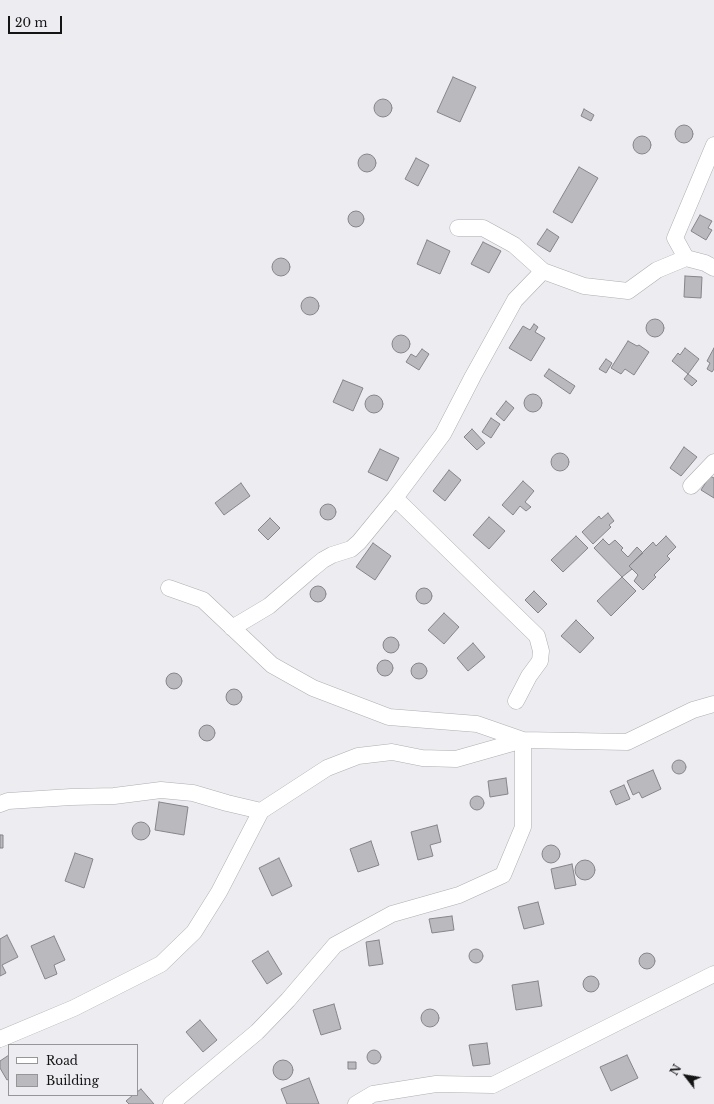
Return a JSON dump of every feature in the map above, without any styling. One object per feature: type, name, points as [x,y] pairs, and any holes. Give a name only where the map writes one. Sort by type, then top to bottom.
[{"type":"street","points":[[686,258],[675,238],[714,145]]},
{"type":"street","points":[[458,228],[483,228],[514,245],[543,271],[584,286],[628,291],[657,270],[686,258],[705,263],[714,268]]},
{"type":"street","points":[[232,628],[269,606],[323,560],[332,555],[351,549],[359,542],[395,498],[443,434],[515,300],[543,271]]},
{"type":"street","points":[[691,486],[714,462]]},
{"type":"street","points":[[395,498],[537,636],[541,651],[540,660],[529,676],[516,701]]},
{"type":"street","points":[[170,588],[203,600],[272,664],[320,691],[389,717],[477,724],[523,740]]},
{"type":"street","points":[[0,1039],[74,1008],[161,964],[194,932],[218,892],[261,811],[327,768],[358,756],[392,752],[422,758],[456,759],[523,740],[627,742],[693,710],[714,704]]},
{"type":"street","points":[[171,1104],[257,1032],[288,1000],[335,945],[392,914],[459,895],[503,875],[523,827],[523,740]]},
{"type":"street","points":[[0,804],[8,801],[71,796],[114,796],[161,790],[193,793],[261,811]]},
{"type":"street","points":[[356,1104],[373,1094],[436,1084],[493,1086],[714,974]]},
{"type":"building","points":[[453,77],[476,87],[460,122],[437,112]]},
{"type":"building","points":[[383,99],[387,100],[391,104],[391,112],[387,116],[383,117],[379,116],[375,112],[374,108],[375,104],[379,100]]},
{"type":"building","points":[[584,109],[594,115],[591,121],[581,116]]},
{"type":"building","points":[[684,125],[688,126],[692,130],[692,138],[688,142],[684,143],[680,142],[676,138],[675,134],[676,130],[680,126]]},
{"type":"building","points":[[642,136],[646,137],[650,141],[650,149],[646,153],[642,154],[638,153],[634,149],[633,145],[634,141],[638,137]]},
{"type":"building","points":[[367,154],[371,155],[375,159],[375,167],[371,171],[367,172],[363,171],[359,167],[358,163],[359,159],[363,155]]},
{"type":"building","points":[[416,158],[429,165],[418,186],[405,179]]},
{"type":"building","points":[[579,167],[598,178],[572,223],[553,212]]},
{"type":"building","points":[[353,211],[359,211],[364,216],[362,225],[359,227],[353,227],[348,222],[348,216]]},
{"type":"building","points":[[700,215],[712,221],[708,228],[712,230],[706,240],[691,231]]},
{"type":"building","points":[[547,229],[559,237],[550,252],[537,244]]},
{"type":"building","points":[[427,240],[450,251],[440,274],[417,264]]},
{"type":"building","points":[[483,242],[501,251],[489,273],[471,264]]},
{"type":"building","points":[[281,258],[285,259],[289,263],[289,271],[285,275],[281,276],[277,275],[273,271],[272,267],[273,263],[277,259]]},
{"type":"building","points":[[685,276],[702,277],[701,298],[684,297]]},
{"type":"building","points":[[310,297],[314,298],[318,302],[318,310],[314,314],[310,315],[306,314],[302,310],[301,306],[302,302],[306,298]]},
{"type":"building","points":[[655,319],[661,322],[664,328],[661,334],[655,337],[649,334],[646,328],[649,322]]},
{"type":"building","points":[[534,324],[538,327],[535,332],[545,338],[531,361],[509,348],[523,326],[530,330]]},
{"type":"building","points":[[401,335],[407,338],[410,344],[407,350],[401,353],[395,350],[392,344],[395,338]]},
{"type":"building","points":[[628,341],[637,346],[639,345],[649,352],[634,375],[625,369],[621,374],[611,368]]},
{"type":"building","points":[[685,348],[699,359],[688,374],[672,361],[678,353],[680,355]]},
{"type":"building","points":[[714,348],[714,369],[712,372],[707,369],[710,363],[707,361]]},
{"type":"building","points":[[422,349],[429,354],[419,370],[406,362],[411,354],[416,357]]},
{"type":"building","points":[[606,359],[612,363],[606,373],[599,369]]},
{"type":"building","points":[[549,369],[575,386],[570,394],[544,376]]},
{"type":"building","points":[[688,374],[697,381],[692,386],[684,379]]},
{"type":"building","points":[[343,380],[363,388],[353,411],[333,402]]},
{"type":"building","points":[[533,394],[537,395],[541,399],[541,407],[537,411],[533,412],[529,411],[525,407],[524,403],[525,399],[529,395]]},
{"type":"building","points":[[374,395],[378,396],[382,400],[382,408],[378,412],[374,413],[370,412],[366,408],[365,404],[366,400],[370,396]]},
{"type":"building","points":[[506,401],[514,408],[504,421],[496,414]]},
{"type":"building","points":[[491,418],[500,424],[491,438],[482,432]]},
{"type":"building","points":[[472,429],[485,443],[477,450],[464,437]]},
{"type":"building","points":[[684,447],[697,457],[681,476],[670,468]]},
{"type":"building","points":[[380,449],[399,458],[387,481],[368,472]]},
{"type":"building","points":[[560,453],[566,456],[569,462],[566,468],[560,471],[554,468],[551,462],[554,456]]},
{"type":"building","points":[[449,470],[461,480],[445,501],[433,491]]},
{"type":"building","points":[[710,476],[714,478],[714,498],[701,490]]},
{"type":"building","points":[[523,481],[534,491],[525,502],[531,507],[526,511],[520,506],[513,515],[502,505]]},
{"type":"building","points":[[241,483],[250,496],[224,515],[215,503]]},
{"type":"building","points":[[325,504],[331,504],[336,509],[334,518],[331,520],[325,520],[320,515],[320,509]]},
{"type":"building","points":[[608,513],[614,521],[609,525],[611,527],[593,544],[582,532],[599,516],[601,519]]},
{"type":"building","points":[[489,517],[505,531],[489,549],[473,535]]},
{"type":"building","points":[[270,518],[280,528],[268,540],[258,530]]},
{"type":"building","points":[[576,536],[588,548],[563,572],[551,560]]},
{"type":"building","points":[[666,536],[676,547],[667,556],[670,559],[654,575],[656,577],[643,590],[634,581],[638,575],[629,566],[653,542],[656,546]]},
{"type":"building","points":[[603,539],[609,545],[615,540],[623,548],[621,550],[628,557],[637,547],[643,553],[629,566],[632,569],[622,577],[594,548]]},
{"type":"building","points":[[373,543],[391,556],[375,580],[356,567]]},
{"type":"building","points":[[622,577],[636,591],[611,616],[597,601]]},
{"type":"building","points":[[315,586],[321,586],[326,591],[324,600],[321,602],[315,602],[310,597],[310,591]]},
{"type":"building","points":[[421,588],[427,588],[432,593],[430,602],[427,604],[421,604],[416,599],[416,593]]},
{"type":"building","points":[[534,591],[547,604],[538,613],[525,600]]},
{"type":"building","points":[[444,613],[459,627],[444,644],[428,630]]},
{"type":"building","points":[[576,620],[594,638],[580,653],[561,636]]},
{"type":"building","points":[[388,637],[394,637],[399,642],[397,651],[394,653],[388,653],[383,648],[383,642]]},
{"type":"building","points":[[473,643],[485,657],[468,671],[457,658]]},
{"type":"building","points":[[382,660],[388,660],[393,665],[391,674],[388,676],[382,676],[377,671],[377,665]]},
{"type":"building","points":[[419,663],[426,668],[427,671],[422,678],[419,679],[412,674],[411,671],[416,664]]},
{"type":"building","points":[[171,673],[177,673],[182,678],[180,687],[177,689],[171,689],[166,684],[166,678]]},
{"type":"building","points":[[231,689],[237,689],[242,694],[240,703],[237,705],[231,705],[226,700],[226,694]]},
{"type":"building","points":[[204,725],[210,725],[215,730],[213,739],[210,741],[204,741],[199,736],[199,730]]},
{"type":"building","points":[[676,760],[682,760],[686,764],[686,770],[682,774],[676,774],[672,770],[672,764]]},
{"type":"building","points":[[653,770],[661,789],[642,798],[639,792],[633,795],[627,781]]},
{"type":"building","points":[[506,778],[508,794],[490,797],[488,781]]},
{"type":"building","points":[[624,785],[630,799],[616,805],[610,791]]},
{"type":"building","points":[[477,796],[482,798],[484,803],[482,808],[477,810],[472,808],[470,803],[472,798]]},
{"type":"building","points":[[159,802],[188,807],[184,835],[155,830]]},
{"type":"building","points":[[141,822],[147,825],[150,831],[147,837],[141,840],[135,837],[132,831],[135,825]]},
{"type":"building","points":[[437,825],[441,842],[430,845],[433,856],[418,860],[411,832]]},
{"type":"building","points":[[0,835],[3,835],[3,848],[0,848]]},
{"type":"building","points":[[371,841],[379,865],[358,872],[350,849]]},
{"type":"building","points":[[551,845],[557,848],[560,854],[557,860],[551,863],[545,860],[542,854],[545,848]]},
{"type":"building","points":[[75,853],[93,859],[84,888],[65,881]]},
{"type":"building","points":[[279,858],[292,886],[272,896],[259,868]]},
{"type":"building","points":[[585,860],[592,863],[595,870],[592,877],[585,880],[578,877],[575,870],[578,863]]},
{"type":"building","points":[[572,864],[576,885],[555,889],[551,869]]},
{"type":"building","points":[[538,902],[544,924],[524,929],[518,907]]},
{"type":"building","points":[[452,916],[454,930],[432,933],[429,919]]},
{"type":"building","points":[[7,935],[18,957],[2,965],[6,973],[0,976],[0,939]]},
{"type":"building","points":[[54,936],[65,960],[54,965],[57,974],[45,979],[31,946]]},
{"type":"building","points":[[379,940],[383,964],[369,966],[366,942]]},
{"type":"building","points":[[473,949],[479,949],[483,953],[483,959],[479,963],[473,963],[469,959],[469,953]]},
{"type":"building","points":[[268,951],[282,974],[267,984],[252,961]]},
{"type":"building","points":[[647,953],[653,955],[655,961],[653,967],[647,969],[641,967],[639,961],[641,955]]},
{"type":"building","points":[[591,976],[597,978],[599,984],[597,990],[591,992],[585,990],[583,984],[585,978]]},
{"type":"building","points":[[538,981],[542,1006],[516,1010],[512,985]]},
{"type":"building","points":[[334,1004],[341,1029],[321,1035],[313,1010]]},
{"type":"building","points":[[426,1009],[434,1009],[439,1014],[437,1025],[434,1027],[426,1027],[421,1022],[421,1014]]},
{"type":"building","points":[[200,1020],[217,1040],[203,1052],[186,1032]]},
{"type":"building","points":[[487,1043],[490,1064],[473,1066],[469,1045]]},
{"type":"building","points":[[374,1050],[379,1052],[381,1057],[379,1062],[374,1064],[369,1062],[367,1057],[369,1052]]},
{"type":"building","points":[[627,1055],[638,1078],[611,1091],[600,1067]]},
{"type":"building","points":[[8,1056],[7,1080],[0,1068],[0,1061]]},
{"type":"building","points":[[283,1060],[290,1063],[293,1070],[290,1077],[283,1080],[276,1077],[273,1070],[276,1063]]},
{"type":"building","points":[[348,1062],[356,1062],[356,1069],[348,1069]]},
{"type":"building","points":[[309,1078],[319,1104],[287,1104],[281,1089]]},
{"type":"building","points":[[141,1089],[154,1104],[129,1104],[126,1101],[132,1096],[138,1096],[138,1091]]}]
